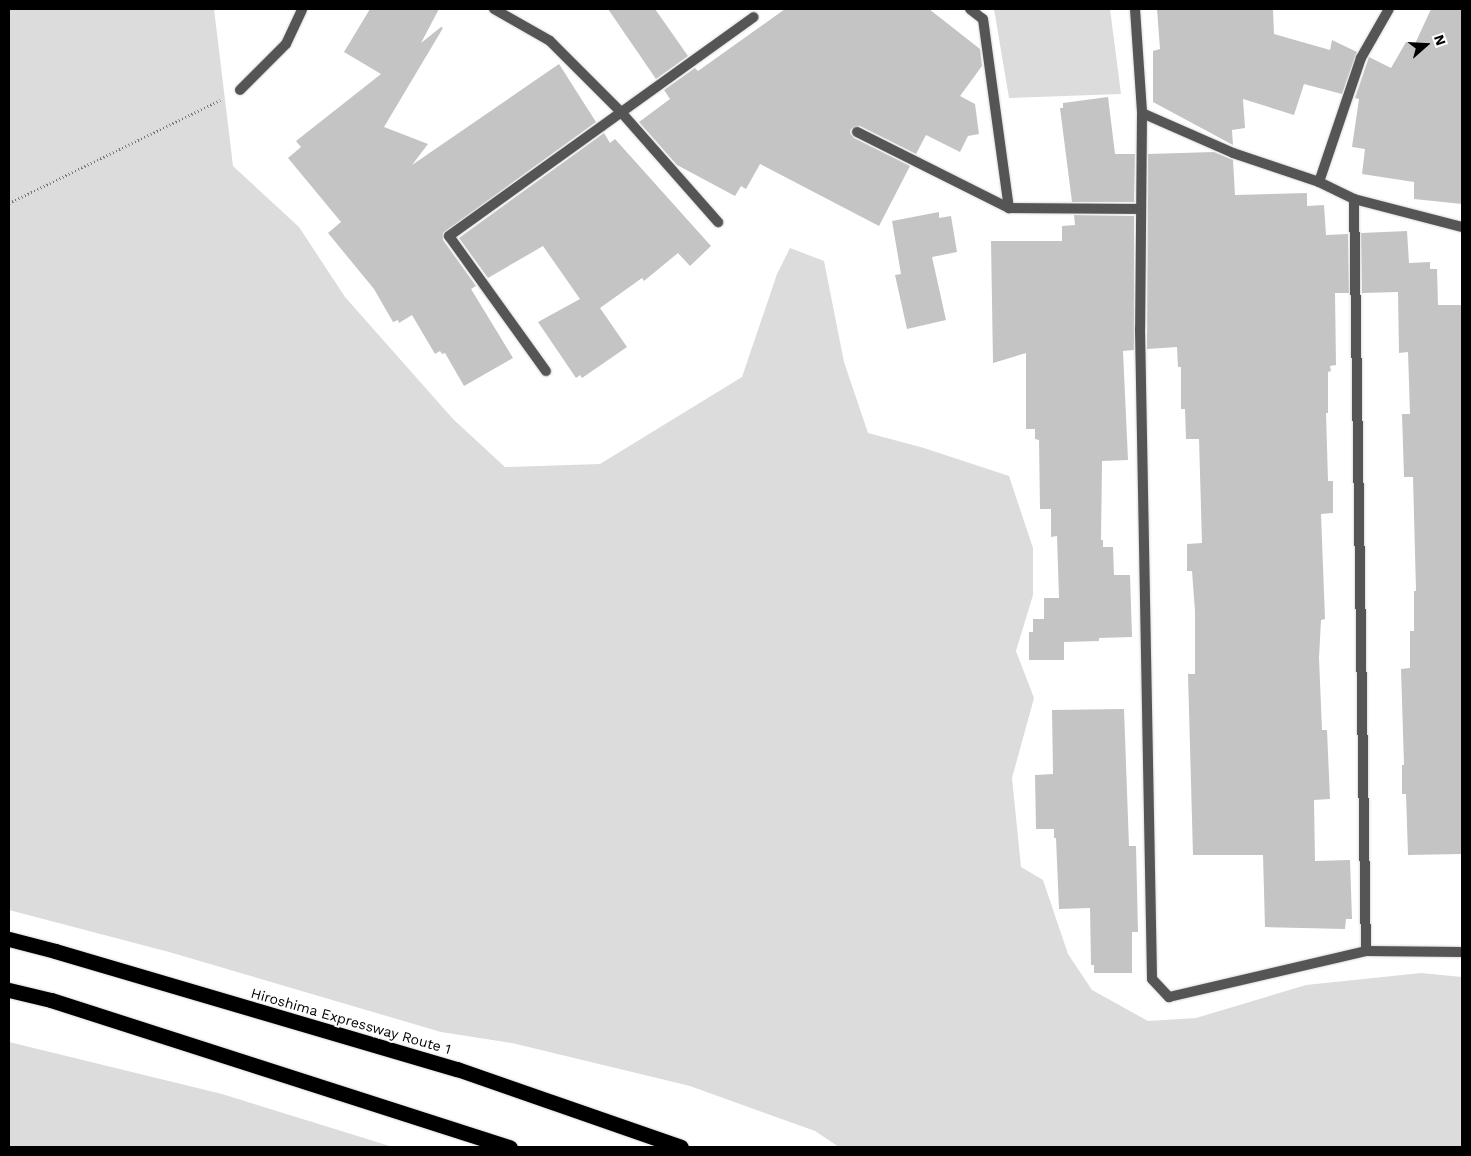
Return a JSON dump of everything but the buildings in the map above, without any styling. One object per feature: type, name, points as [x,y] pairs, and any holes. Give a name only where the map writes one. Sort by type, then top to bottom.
[{"type":"highway","name":"Hiroshima Expressway Route 1","points":[[9,939],[457,1069],[681,1147]]},
{"type":"highway","points":[[9,990],[60,1003],[472,1133],[510,1147]]},
{"type":"street","points":[[240,90],[286,44],[302,9]]},
{"type":"street","points":[[494,9],[550,40],[621,112],[718,222]]},
{"type":"street","points":[[970,9],[983,19],[1009,208]]},
{"type":"street","points":[[1135,9],[1142,113],[1140,339],[1152,979],[1170,997],[1366,951],[1462,952]]},
{"type":"street","points":[[1318,182],[1362,58],[1388,9]]},
{"type":"street","points":[[546,371],[449,236],[754,17]]},
{"type":"street","points":[[1142,113],[1233,153],[1318,182],[1354,199],[1462,227]]},
{"type":"street","points":[[857,132],[1009,208],[1141,209]]},
{"type":"street","points":[[1354,199],[1366,951]]},
{"type":"path","points":[[9,203],[240,90]]},
{"type":"shaded area","points":[[9,9],[214,9],[233,166],[299,227],[345,297],[453,419],[505,467],[600,464],[742,377],[777,274],[790,248],[824,261],[844,362],[868,433],[924,448],[1009,476],[1033,548],[1033,595],[1016,651],[1034,698],[1012,778],[1021,867],[1043,880],[1068,954],[1092,990],[1148,1021],[1196,1018],[1306,985],[1421,973],[1462,977],[1462,1147],[839,1147],[815,1131],[690,1086],[512,1043],[441,1032],[169,952],[9,910]]},
{"type":"shaded area","points":[[994,9],[1110,9],[1121,94],[1009,98]]},
{"type":"shaded area","points":[[9,1042],[222,1094],[393,1147],[9,1147]]}]
